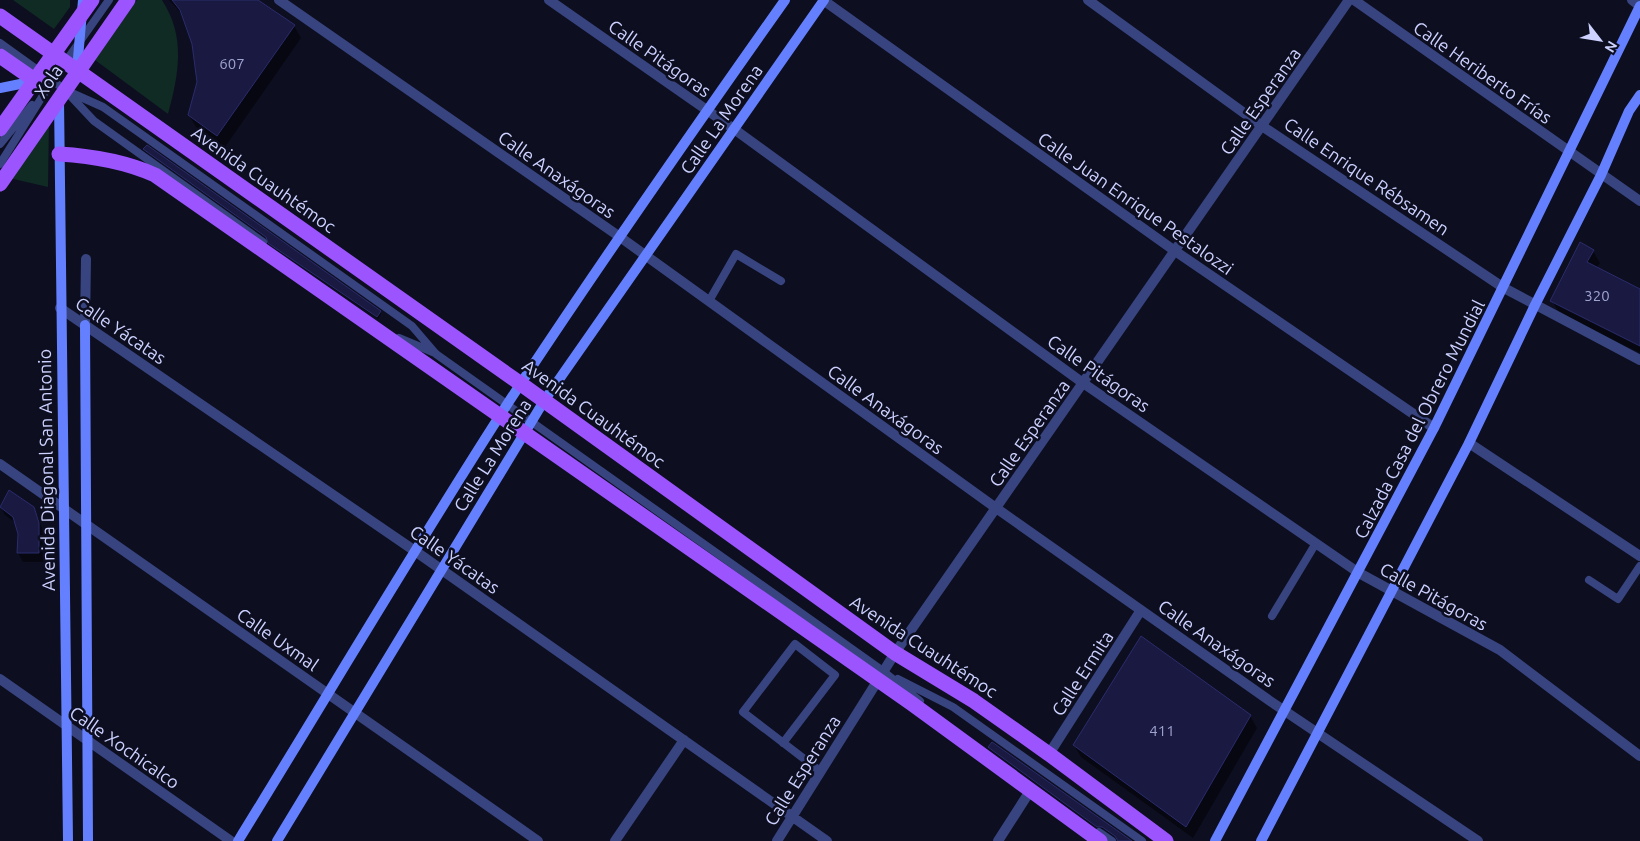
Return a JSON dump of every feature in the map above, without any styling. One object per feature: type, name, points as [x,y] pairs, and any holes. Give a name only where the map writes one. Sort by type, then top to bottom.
[{"type":"main road","name":"Xola","points":[[0,129],[51,84],[65,62],[83,6],[92,0]]},
{"type":"main road","name":"Xola","points":[[0,184],[51,84],[65,62],[128,0]]},
{"type":"main road","name":"Avenida Cuauhtémoc","points":[[0,16],[521,384],[895,653],[974,701],[1049,754],[1166,841]]},
{"type":"main road","name":"Avenida Cuauhtémoc","points":[[0,56],[51,84]]},
{"type":"main road","name":"Avenida Cuauhtémoc","points":[[59,154],[109,159],[135,166],[155,175],[528,426],[880,675],[1030,791],[1100,841]]},
{"type":"street","name":"Calle Anaxágoras","points":[[279,0],[620,237],[1141,610],[1316,732],[1478,841]]},
{"type":"street","name":"Calle Pitágoras","points":[[549,0],[734,129],[1083,383],[1359,573],[1500,650],[1640,756]]},
{"type":"street","name":"Calle La Morena","points":[[238,841],[415,551],[504,410],[707,110],[785,0]]},
{"type":"street","name":"Calle La Morena","points":[[276,841],[544,401],[823,0]]},
{"type":"street","name":"Calle Juan Enrique Pestalozzi","points":[[823,0],[1175,251],[1434,428]]},
{"type":"street","name":"Calle Enrique Rébsamen","points":[[1088,0],[1262,126],[1504,288],[1640,360]]},
{"type":"street","name":"Calle Esperanza","points":[[777,841],[880,675],[1349,0]]},
{"type":"street","name":"Calle Heriberto Frías","points":[[1354,0],[1601,176],[1640,201]]},
{"type":"street","points":[[1632,0],[1640,6]]},
{"type":"street","points":[[65,62],[81,39],[83,6]]},
{"type":"street","name":"Calzada Casa del Obrero Mundial","points":[[1215,841],[1359,573],[1434,428],[1570,153],[1640,6]]},
{"type":"street","points":[[0,88],[51,84]]},
{"type":"street","name":"Avenida Diagonal San Antonio","points":[[51,84],[59,154],[63,508],[68,726],[68,841]]},
{"type":"street","points":[[1261,841],[1316,732],[1470,443],[1535,305],[1601,176],[1629,111],[1640,95]]},
{"type":"street","points":[[86,259],[88,841]]},
{"type":"street","name":"Calle Yácatas","points":[[60,308],[441,569],[827,841]]},
{"type":"street","points":[[1470,443],[1640,556]]},
{"type":"street","name":"Calle Uxmal","points":[[0,464],[538,841]]},
{"type":"street","name":"Calle Ermita","points":[[1049,754],[1141,610]]},
{"type":"street","name":"Calle Xochicalco","points":[[0,679],[231,841]]},
{"type":"street","points":[[615,841],[684,740]]},
{"type":"street","points":[[998,841],[1030,791]]},
{"type":"lane","points":[[65,62],[108,0]]},
{"type":"lane","points":[[0,42],[51,84]]},
{"type":"lane","points":[[0,144],[51,84]]},
{"type":"lane","points":[[0,164],[51,84]]},
{"type":"lane","name":"Avenida Cuauhtémoc","points":[[51,84],[94,121],[402,340],[436,354]]},
{"type":"lane","name":"Avenida Cuauhtémoc","points":[[51,84],[103,106],[412,326],[436,354],[504,410]]},
{"type":"lane","points":[[709,302],[736,254],[781,282]]},
{"type":"lane","points":[[1272,616],[1316,543]]},
{"type":"lane","points":[[1589,580],[1618,599],[1640,566]]},
{"type":"lane","points":[[782,743],[835,675],[796,644],[743,712],[782,743],[820,770]]},
{"type":"lane","name":"Avenida Cuauhtémoc","points":[[880,675],[1112,841]]},
{"type":"lane","name":"Avenida Cuauhtémoc","points":[[880,675],[952,707],[1142,841]]},
{"type":"green space","points":[[13,0],[70,0],[70,7],[54,29]]},
{"type":"green space","points":[[137,0],[162,0],[175,28],[178,56],[177,70],[168,114],[95,60]]},
{"type":"green space","points":[[49,122],[48,187],[9,178]]},
{"type":"building","points":[[172,0],[258,0],[295,25],[217,136],[188,115],[197,82],[192,44],[180,10]]},
{"type":"building","points":[[147,145],[381,311],[377,317],[268,243],[266,237],[143,149]]},
{"type":"building","points":[[1580,242],[1594,250],[1587,262],[1640,289],[1640,346],[1550,301]]},
{"type":"building","points":[[9,490],[34,507],[39,523],[39,553],[17,553],[18,534],[13,517],[0,507]]},
{"type":"building","points":[[1141,636],[1251,715],[1186,827],[1073,745]]},
{"type":"building","points":[[992,742],[1132,841],[1118,841],[1115,836],[1102,827],[1097,827],[988,747]]}]
